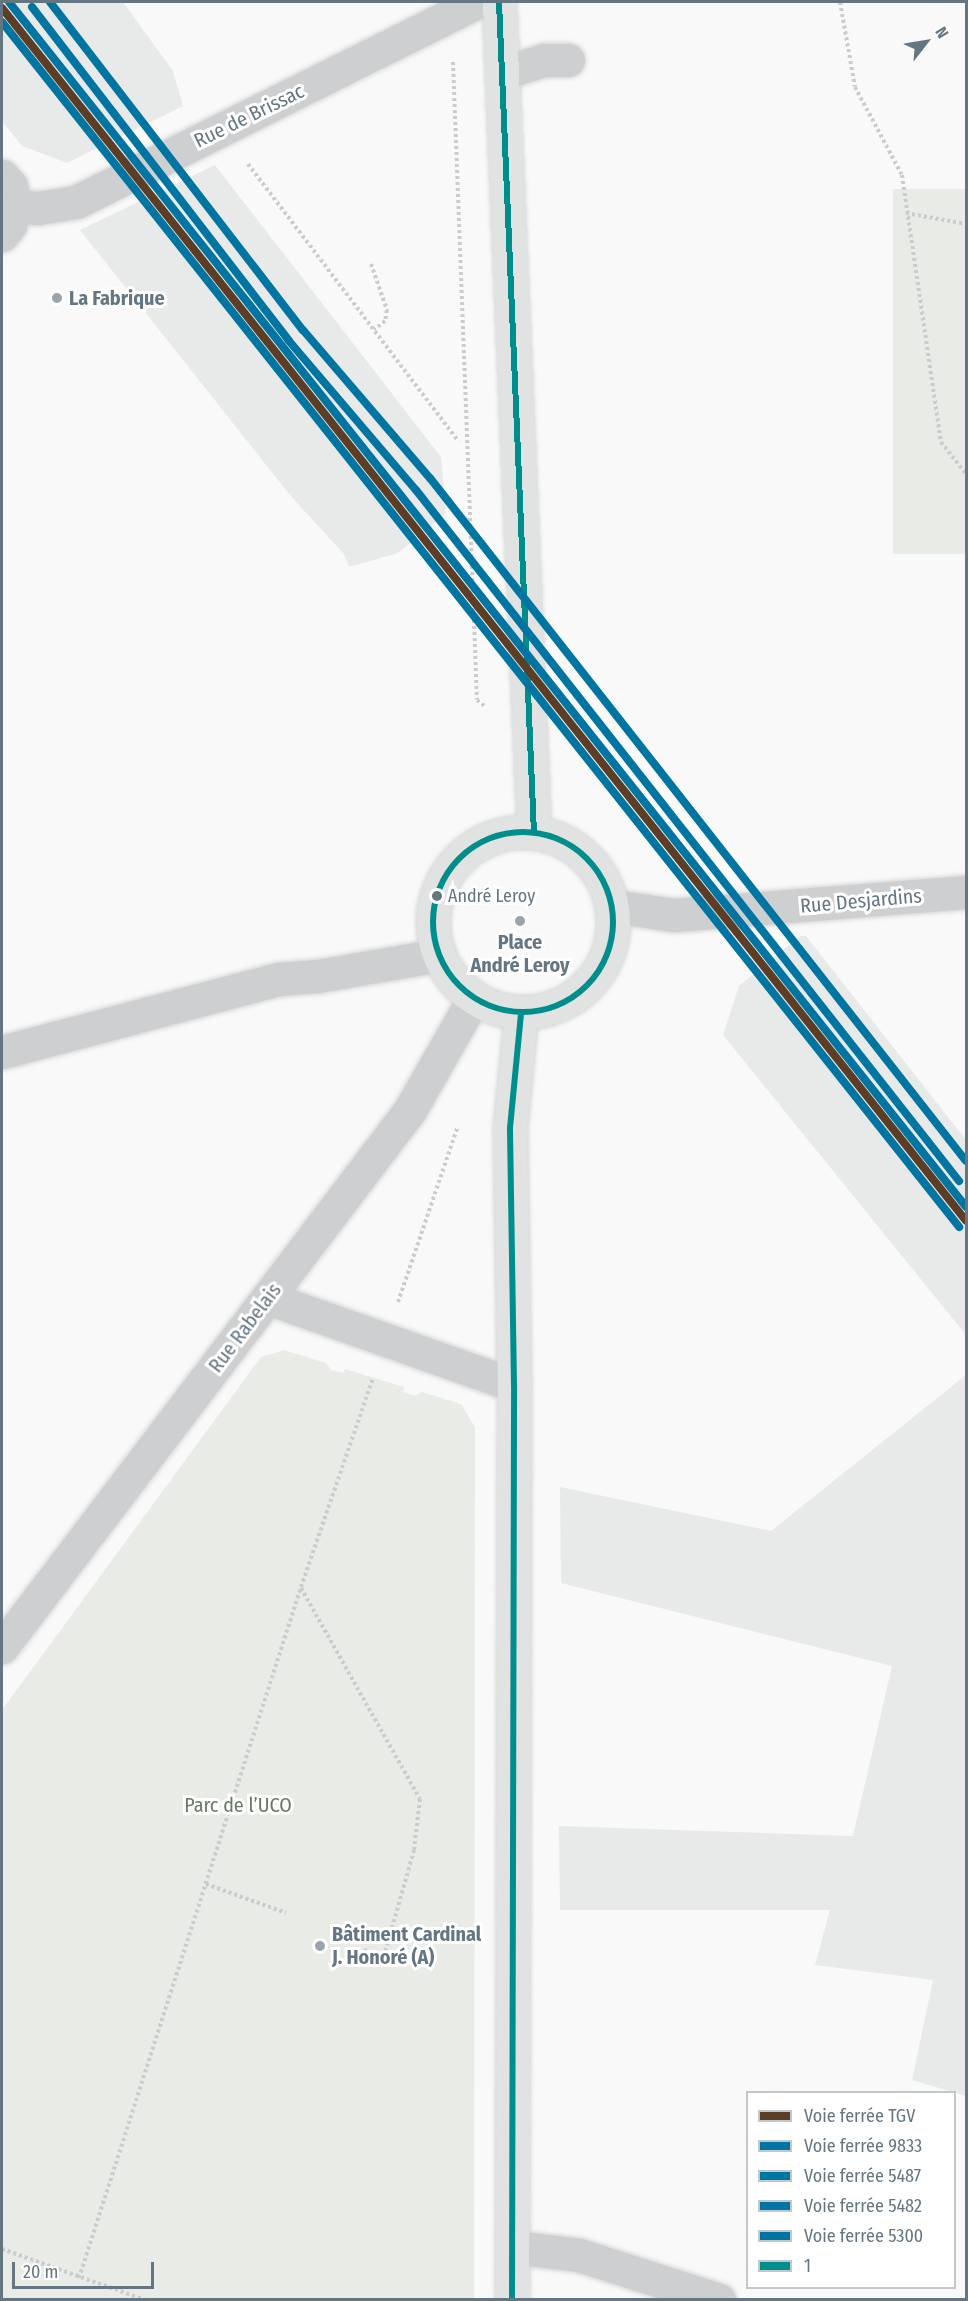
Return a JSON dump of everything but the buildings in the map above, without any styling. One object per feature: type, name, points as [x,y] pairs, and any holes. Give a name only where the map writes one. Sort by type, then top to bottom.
[{"type":"main road","points":[[499,2],[534,832]]},
{"type":"main road","points":[[509,832],[534,832],[562,840],[585,856],[603,878],[613,906],[614,933],[607,958],[593,981],[572,999],[548,1010],[521,1013],[497,1009],[474,998],[459,986],[439,955],[433,914],[448,871],[464,853],[485,840],[509,832]]},
{"type":"main road","points":[[512,2300],[514,1385],[510,1128],[521,1013]]},
{"type":"street","name":"Rue de Brissac","points":[[8,220],[76,202],[465,8]]},
{"type":"street","points":[[502,73],[544,60],[568,60]]},
{"type":"street","points":[[2,176],[11,186],[8,220]]},
{"type":"street","name":"Rue Desjardins","points":[[613,906],[674,915],[966,892]]},
{"type":"street","points":[[2,1052],[278,979],[318,976],[439,955]]},
{"type":"street","name":"Rue Rabelais","points":[[2,1647],[410,1110],[474,998]]},
{"type":"street","points":[[268,1298],[514,1385]]},
{"type":"street","points":[[513,2247],[579,2255],[719,2300]]},
{"type":"path","points":[[840,2],[855,87],[902,175],[941,442],[966,474]]},
{"type":"path","points":[[465,8],[477,700],[531,739]]},
{"type":"path","points":[[243,158],[458,441]]},
{"type":"path","points":[[906,213],[966,224]]},
{"type":"path","points":[[371,264],[387,310],[385,321],[374,330]]},
{"type":"path","points":[[398,1303],[458,1126]]},
{"type":"path","points":[[80,2278],[301,1587],[373,1378]]},
{"type":"path","points":[[301,1587],[420,1799],[414,1850],[384,1956],[363,1950]]},
{"type":"path","points":[[206,1884],[286,1913]]},
{"type":"path","points":[[2,2249],[145,2300]]},
{"type":"shaded area","points":[[2,2],[123,2],[173,71],[183,106],[67,163],[22,146],[2,121]]},
{"type":"shaded area","points":[[215,165],[441,457],[446,513],[398,553],[349,567],[344,554],[289,494],[80,230]]},
{"type":"shaded area","points":[[800,936],[806,936],[966,1140],[966,1335],[723,1035],[739,986]]},
{"type":"shaded area","points":[[966,1375],[966,2096],[956,2093],[956,2091],[912,2080],[933,1980],[815,1965],[830,1910],[560,1910],[559,1826],[853,1836],[892,1666],[561,1583],[560,1487],[771,1531]]},
{"type":"green space","points":[[893,189],[966,189],[966,554],[893,554]]},
{"type":"green space","name":"Parc de l’UCO","points":[[284,1350],[326,1363],[331,1370],[343,1373],[345,1369],[404,1387],[403,1392],[415,1396],[422,1392],[461,1404],[475,1427],[474,2299],[2,2299],[2,1710],[261,1357]]},
{"type":"rail line","name":"5487","points":[[9,2],[966,1207]]},
{"type":"rail line","name":"5300","points":[[50,2],[303,330],[430,478],[966,1161]]},
{"type":"rail line","name":"5482","points":[[32,7],[289,341],[416,490],[959,1181]]},
{"type":"rail line","name":"TGV","points":[[2,8],[966,1221]]},
{"type":"rail line","name":"9833","points":[[2,22],[959,1227]]},
{"type":"transit line","name":"1","points":[[499,2],[534,832]]},
{"type":"transit line","name":"1","points":[[523,832],[558,839],[587,858],[606,887],[613,922],[606,957],[587,986],[558,1005],[523,1012],[488,1005],[459,986],[440,957],[433,922],[440,887],[459,858],[488,839],[523,832]]},
{"type":"transit line","name":"1","points":[[512,2300],[514,1385],[510,1128],[521,1013]]},
{"type":"place","name":"La Fabrique","points":[[57,298]]},
{"type":"place","name":"André Leroy","points":[[437,896]]},
{"type":"place","name":"Place André Leroy","points":[[520,921]]},
{"type":"place","name":"Bâtiment Cardinal J. Honoré (A)","points":[[320,1946]]}]
